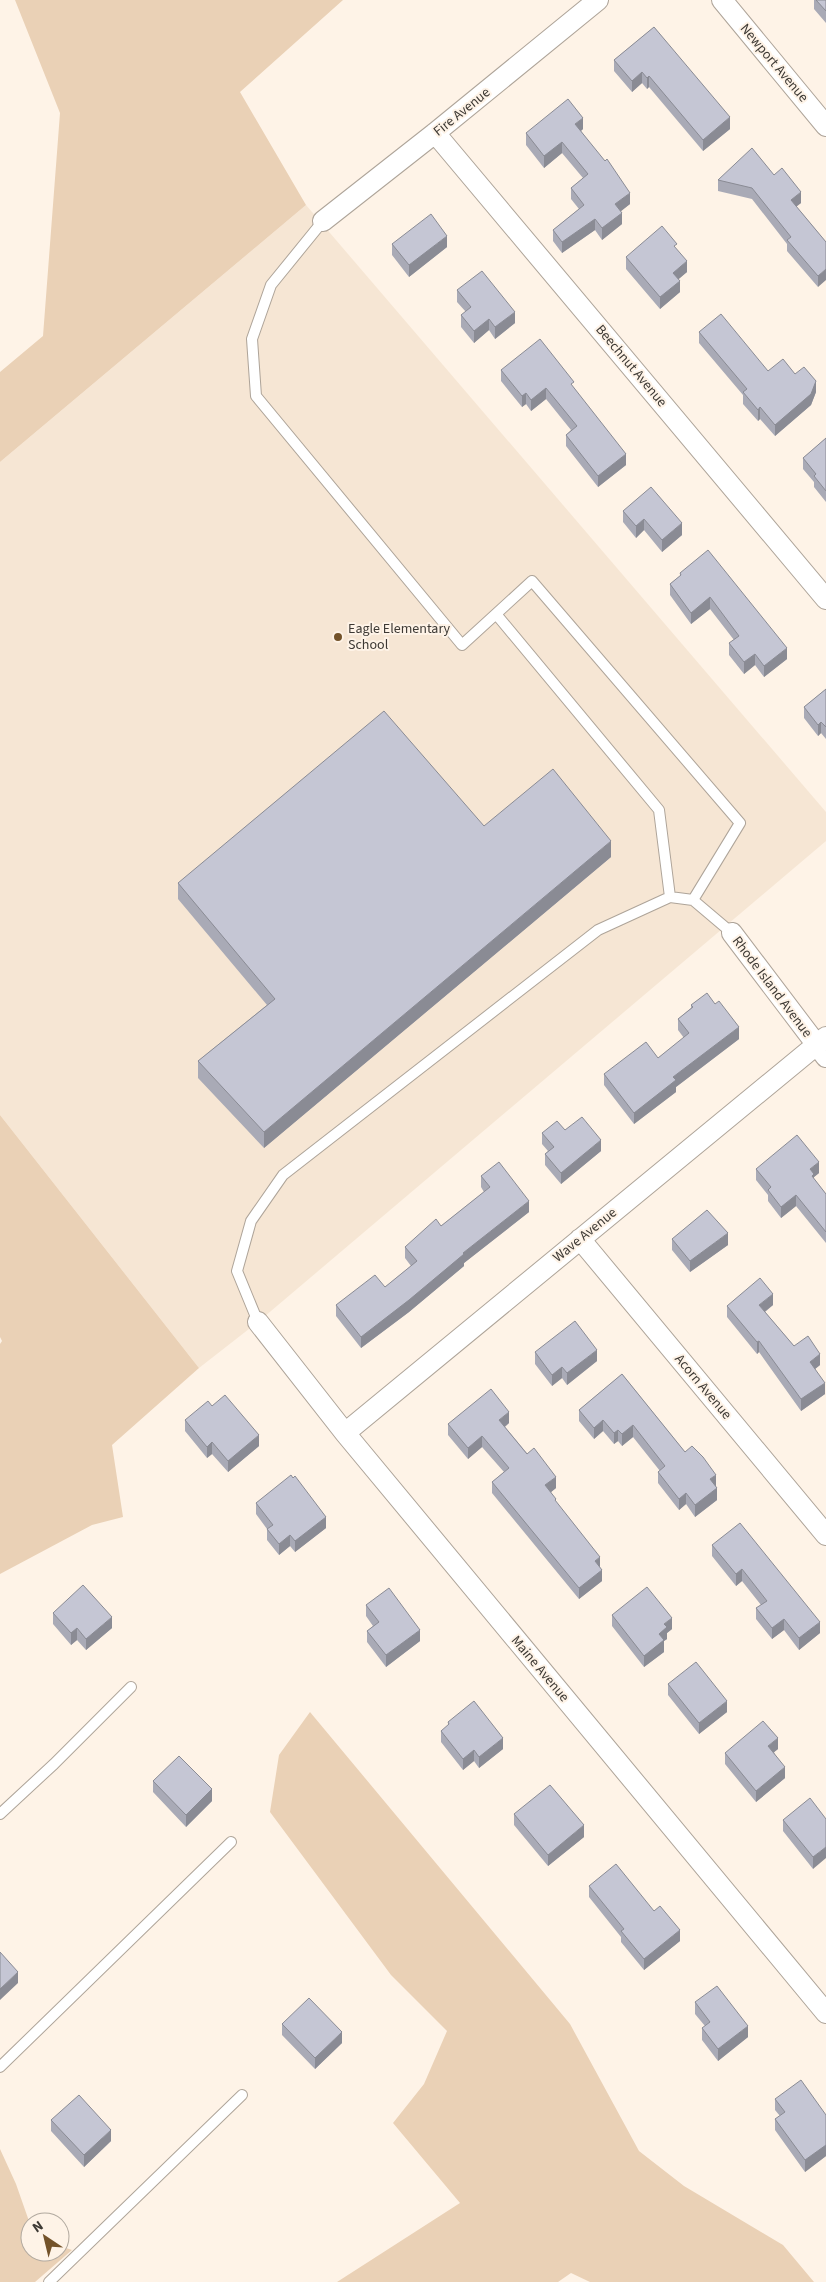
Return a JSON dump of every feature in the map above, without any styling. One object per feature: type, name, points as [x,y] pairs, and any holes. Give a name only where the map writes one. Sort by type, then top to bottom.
[{"type":"street","name":"Fire Avenue","points":[[323,221],[435,133],[598,0]]},
{"type":"street","name":"Newport Avenue","points":[[722,0],[826,126]]},
{"type":"street","name":"Beechnut Avenue","points":[[435,133],[826,599]]},
{"type":"street","name":"Rhode Island Avenue","points":[[732,933],[823,1046]]},
{"type":"street","name":"Wave Avenue","points":[[345,1433],[580,1239],[823,1046]]},
{"type":"street","name":"Acorn Avenue","points":[[580,1239],[826,1535]]},
{"type":"street","name":"Maine Avenue","points":[[258,1322],[345,1433],[826,2014]]},
{"type":"lane","points":[[258,1322],[237,1271],[251,1221],[282,1175],[598,930],[670,897],[693,900],[740,823],[532,581],[462,645],[256,396],[252,339],[271,285],[323,221]]},
{"type":"lane","points":[[496,614],[659,810],[670,897]]},
{"type":"lane","name":"Rhode Island Avenue","points":[[693,900],[732,933]]},
{"type":"lane","points":[[0,1814],[54,1764],[131,1687]]},
{"type":"lane","points":[[0,2067],[231,1842]]},
{"type":"lane","points":[[49,2282],[242,2095]]},
{"type":"shaded area","points":[[15,0],[343,0],[240,92],[306,205],[0,462],[0,372],[43,336],[60,113]]},
{"type":"shaded area","name":"Eagle Elementary School","points":[[306,205],[826,812],[826,841],[258,1322],[199,1368],[0,1115],[0,462]]},
{"type":"shaded area","points":[[0,1115],[199,1368],[112,1445],[123,1517],[92,1525],[0,1574],[0,1344],[2,1341],[0,1337]]},
{"type":"shaded area","points":[[310,1712],[570,2024],[639,2151],[684,2186],[783,2245],[814,2282],[590,2282],[571,2273],[558,2282],[337,2282],[460,2203],[393,2123],[424,2084],[447,2031],[391,1975],[270,1812],[279,1755]]},
{"type":"shaded area","points":[[0,2149],[16,2184],[26,2212],[20,2212],[20,2262],[58,2262],[35,2282],[0,2282]]},
{"type":"building","points":[[816,0],[826,0],[826,11]]},
{"type":"building","points":[[654,27],[730,117],[703,140],[649,76],[647,78],[642,72],[632,81],[614,60]]},
{"type":"building","points":[[568,99],[583,118],[575,124],[605,161],[607,159],[630,193],[615,204],[622,213],[602,228],[595,219],[562,242],[553,230],[584,205],[571,188],[588,174],[562,142],[544,156],[526,133]]},
{"type":"building","points":[[752,148],[774,175],[782,168],[801,192],[791,200],[826,242],[826,269],[818,276],[787,240],[791,237],[752,188],[718,180]]},
{"type":"building","points":[[431,214],[447,236],[409,265],[392,244]]},
{"type":"building","points":[[662,226],[677,244],[674,246],[687,261],[673,273],[680,281],[660,297],[626,257]]},
{"type":"building","points":[[482,271],[515,312],[495,327],[489,319],[474,331],[461,315],[471,307],[457,290]]},
{"type":"building","points":[[721,314],[768,371],[783,359],[795,374],[804,367],[816,381],[811,394],[775,425],[760,407],[758,410],[743,392],[747,389],[699,332]]},
{"type":"building","points":[[540,339],[574,382],[571,384],[626,454],[598,476],[566,435],[577,426],[546,388],[531,400],[526,393],[522,396],[501,370]]},
{"type":"building","points":[[826,438],[826,491],[814,476],[816,474],[803,458]]},
{"type":"building","points":[[651,487],[682,523],[662,540],[644,519],[636,526],[623,511]]},
{"type":"building","points":[[708,550],[787,648],[764,666],[755,654],[744,662],[729,643],[739,636],[710,597],[691,613],[670,584],[681,575],[680,573]]},
{"type":"building","points":[[826,689],[826,727],[821,722],[818,725],[804,707]]},
{"type":"building","points":[[384,711],[484,826],[553,769],[611,841],[264,1132],[198,1061],[275,999],[178,883]]},
{"type":"building","points":[[707,993],[715,1004],[719,1001],[739,1027],[673,1077],[676,1080],[634,1113],[604,1074],[646,1042],[658,1058],[689,1033],[678,1019],[693,1007],[691,1005]]},
{"type":"building","points":[[582,1117],[601,1140],[561,1173],[545,1154],[554,1147],[542,1133],[557,1121],[565,1130]]},
{"type":"building","points":[[797,1135],[819,1162],[810,1169],[814,1174],[812,1176],[826,1194],[826,1232],[796,1195],[781,1207],[768,1190],[771,1187],[756,1169]]},
{"type":"building","points":[[499,1162],[529,1201],[361,1337],[336,1305],[375,1275],[385,1287],[417,1261],[405,1247],[436,1219],[441,1226],[490,1187],[481,1176]]},
{"type":"building","points":[[707,1210],[728,1233],[690,1261],[672,1239]]},
{"type":"building","points":[[760,1278],[773,1294],[759,1305],[794,1346],[808,1336],[820,1354],[810,1362],[825,1383],[801,1399],[759,1341],[757,1342],[727,1306]]},
{"type":"building","points":[[575,1321],[597,1350],[567,1373],[562,1367],[552,1375],[535,1352]]},
{"type":"building","points":[[622,1374],[685,1452],[692,1446],[716,1475],[710,1479],[717,1488],[695,1505],[686,1493],[679,1499],[658,1472],[665,1466],[633,1425],[622,1434],[618,1430],[614,1433],[603,1420],[594,1428],[579,1410]]},
{"type":"building","points":[[491,1389],[509,1412],[499,1420],[527,1454],[534,1448],[556,1477],[545,1485],[600,1557],[595,1561],[602,1570],[579,1588],[492,1482],[509,1468],[482,1436],[468,1448],[448,1424]]},
{"type":"building","points":[[225,1395],[259,1435],[228,1461],[212,1442],[207,1447],[185,1420],[208,1401],[212,1406]]},
{"type":"building","points":[[291,1475],[293,1478],[295,1476],[326,1517],[295,1541],[290,1535],[279,1544],[267,1529],[273,1525],[256,1503]]},
{"type":"building","points":[[740,1523],[820,1622],[799,1638],[784,1619],[772,1628],[756,1608],[767,1601],[742,1569],[736,1574],[712,1545]]},
{"type":"building","points":[[83,1585],[112,1617],[86,1639],[77,1628],[71,1633],[53,1613]]},
{"type":"building","points":[[647,1587],[672,1618],[664,1624],[667,1627],[659,1634],[664,1640],[644,1656],[612,1615]]},
{"type":"building","points":[[389,1588],[420,1630],[386,1655],[367,1631],[379,1622],[366,1605]]},
{"type":"building","points":[[696,1662],[727,1701],[699,1723],[668,1684]]},
{"type":"building","points":[[474,1701],[503,1738],[479,1757],[474,1750],[463,1759],[441,1731],[449,1724],[448,1722]]},
{"type":"building","points":[[763,1721],[778,1738],[768,1746],[785,1767],[756,1791],[725,1753]]},
{"type":"building","points":[[179,1756],[212,1789],[186,1815],[153,1781]]},
{"type":"building","points":[[550,1785],[584,1825],[548,1855],[514,1814]]},
{"type":"building","points":[[810,1798],[826,1819],[826,1847],[813,1857],[783,1820]]},
{"type":"building","points":[[616,1864],[654,1911],[660,1906],[680,1930],[644,1959],[621,1931],[624,1929],[589,1886]]},
{"type":"building","points":[[0,1952],[18,1972],[0,1989]]},
{"type":"building","points":[[717,1986],[748,2026],[718,2049],[702,2028],[710,2022],[695,2002]]},
{"type":"building","points":[[309,1998],[342,2032],[315,2058],[282,2024]]},
{"type":"building","points":[[801,2080],[826,2115],[826,2145],[805,2160],[775,2119],[785,2112],[775,2099]]},
{"type":"building","points":[[79,2095],[111,2130],[84,2155],[51,2120]]},
{"type":"place","name":"Eagle Elementary School","points":[[338,637]]}]
